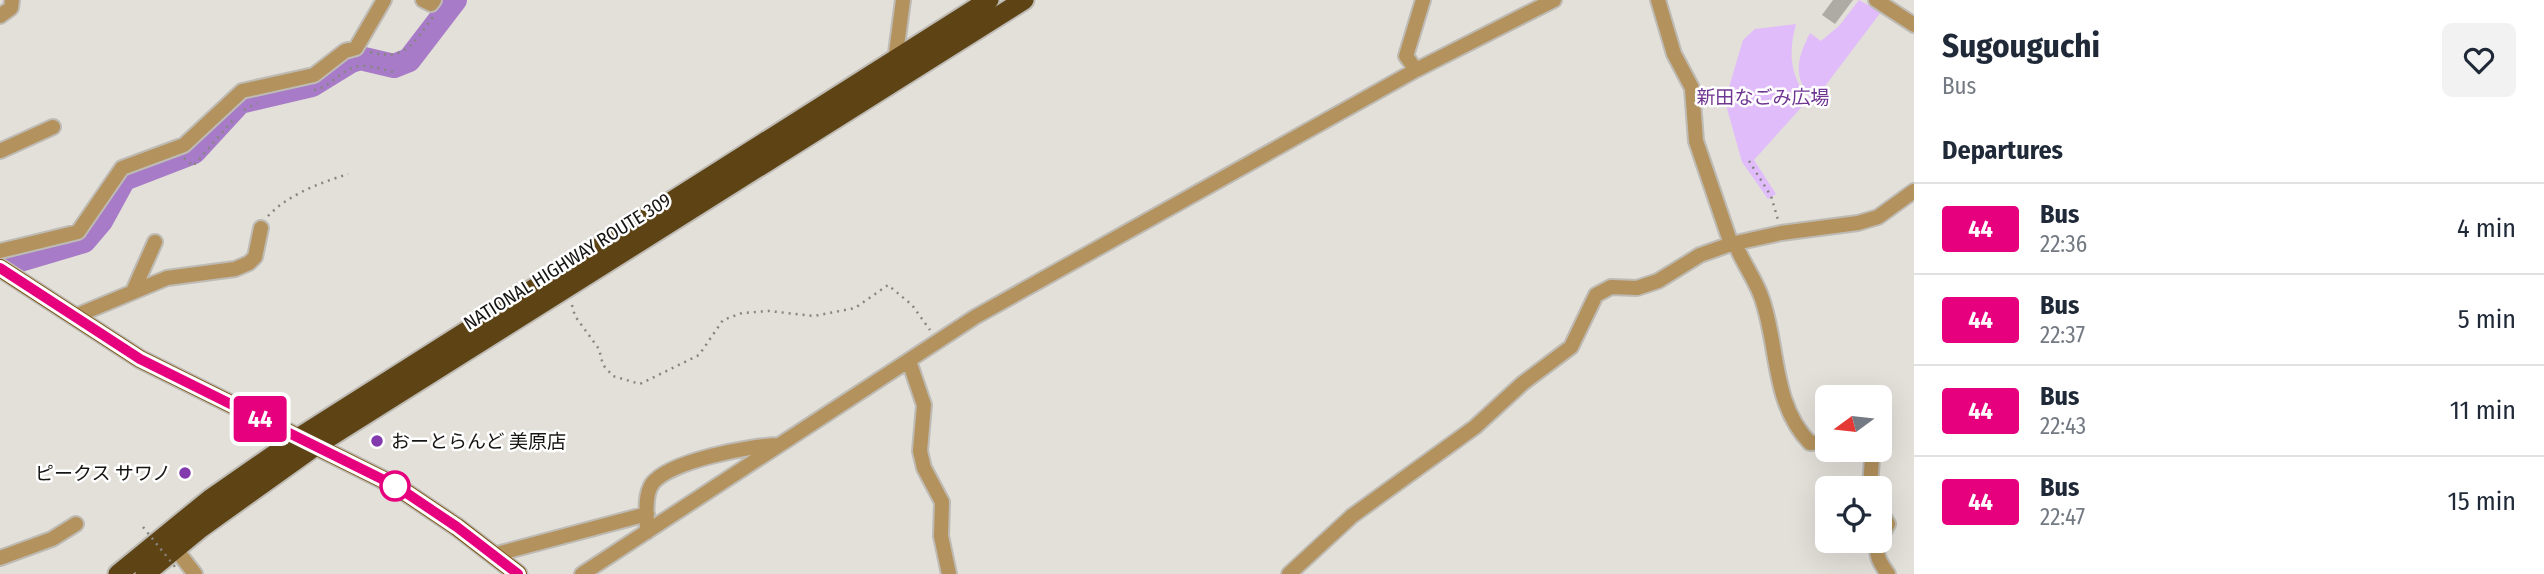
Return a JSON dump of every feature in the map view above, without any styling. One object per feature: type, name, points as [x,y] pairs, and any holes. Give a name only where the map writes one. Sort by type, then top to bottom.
[{"type":"highway","name":"NATIONAL HIGHWAY ROUTE 309","points":[[145,574],[175,548],[317,445],[570,286],[899,68],[989,0]]},
{"type":"highway","name":"NATIONAL HIGHWAY ROUTE 309","points":[[118,574],[210,499],[298,438],[899,68],[1024,0]]},
{"type":"main road","points":[[4,273],[140,359],[396,486],[518,574]]},
{"type":"street","points":[[0,16],[11,8],[12,0]]},
{"type":"street","points":[[0,251],[78,232],[122,169],[184,145],[242,91],[314,75],[345,51],[356,48],[384,0]]},
{"type":"street","points":[[423,0],[437,5]]},
{"type":"street","points":[[899,68],[903,0]]},
{"type":"street","points":[[1416,70],[1406,56],[1423,0]]},
{"type":"street","points":[[582,574],[975,317],[1416,70],[1554,0]]},
{"type":"street","points":[[1658,0],[1674,54],[1692,88],[1696,141],[1733,243],[1762,298],[1777,378],[1786,402],[1810,443],[1815,443]]},
{"type":"street","points":[[1876,0],[1914,25]]},
{"type":"street","points":[[0,151],[53,127]]},
{"type":"street","points":[[1289,574],[1352,516],[1475,427],[1523,383],[1571,347],[1596,295],[1611,287],[1637,288],[1658,281],[1700,255],[1733,243],[1781,233],[1858,223],[1878,217],[1914,191]]},
{"type":"street","points":[[73,317],[134,289],[167,278],[236,269],[255,257],[261,228]]},
{"type":"street","points":[[134,289],[155,242]]},
{"type":"street","points":[[909,361],[924,405],[920,451],[924,468],[942,502],[941,536],[949,574]]},
{"type":"street","points":[[647,532],[647,499],[652,484],[671,470],[755,445],[780,445]]},
{"type":"street","points":[[493,555],[648,514]]},
{"type":"street","points":[[0,558],[52,539],[76,524]]},
{"type":"street","points":[[175,548],[195,574]]},
{"type":"street","points":[[1877,553],[1888,574]]},
{"type":"path","points":[[356,48],[386,56],[397,55],[412,46],[437,5]]},
{"type":"path","points":[[311,91],[323,89],[352,68],[362,66],[394,72]]},
{"type":"path","points":[[242,112],[266,100]]},
{"type":"path","points":[[173,149],[193,166],[236,117]]},
{"type":"path","points":[[1749,160],[1772,196],[1781,233]]},
{"type":"path","points":[[261,228],[275,209],[291,199],[320,183],[348,174]]},
{"type":"path","points":[[570,286],[575,316],[599,349],[603,365],[613,376],[640,384],[699,355],[723,320],[742,313],[769,311],[814,316],[855,308],[888,285],[912,305],[938,342]]},
{"type":"path","points":[[143,527],[176,568]]},
{"type":"green space","points":[[1859,0],[1881,12],[1813,102],[1800,76],[1800,60],[1805,43],[1810,33],[1821,41],[1839,26]]},
{"type":"green space","name":"新田なごみ広場","points":[[1796,24],[1792,64],[1797,81],[1808,100],[1754,160],[1776,194],[1768,199],[1742,162],[1725,101],[1743,40],[1755,29]]},
{"type":"building","points":[[1833,0],[1853,0],[1835,24],[1822,15]]},
{"type":"waterway","points":[[0,266],[84,241],[101,221],[124,179],[194,152],[240,102],[312,85],[360,58],[394,66],[409,60],[455,0]]},
{"type":"bus line","name":"44","points":[[0,268],[140,359],[298,438],[351,461],[396,486],[457,527],[518,574]]},
{"type":"place","name":"おーとらんど 美原店","points":[[377,441]]},
{"type":"place","name":"ピークス サワノ","points":[[185,473]]}]
